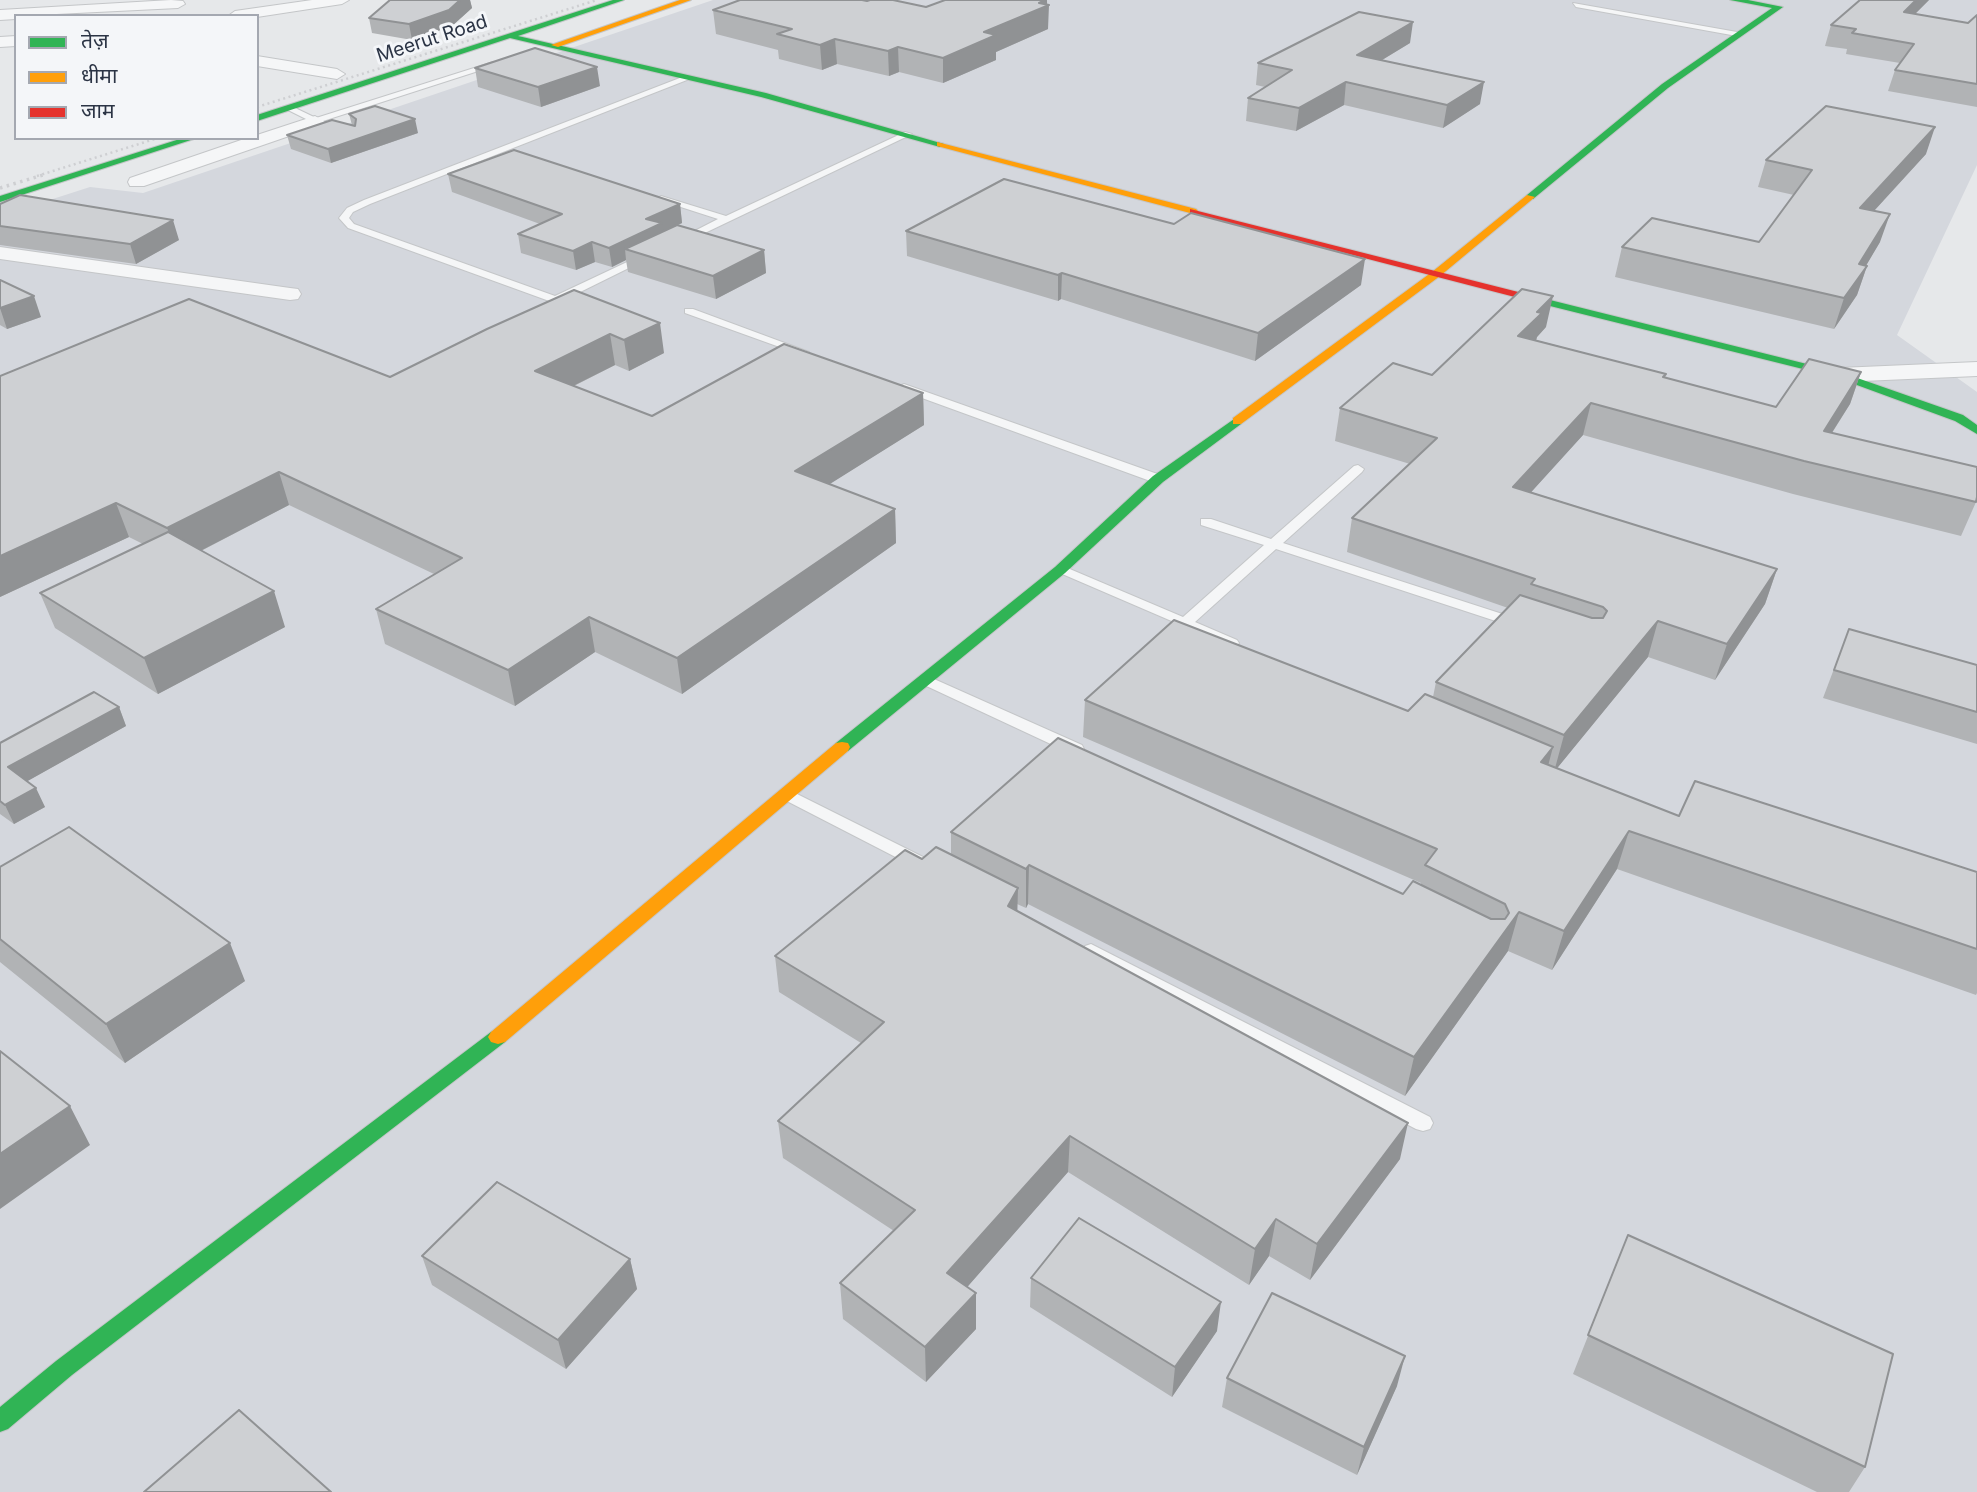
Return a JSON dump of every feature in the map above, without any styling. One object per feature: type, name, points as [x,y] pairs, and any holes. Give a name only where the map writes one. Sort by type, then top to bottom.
[{"type":"street","points":[[243,14],[284,4],[342,0]]},
{"type":"street","name":"Meerut Road","points":[[297,87],[576,0]]},
{"type":"street","name":"Meerut Road","points":[[259,117],[620,0]]},
{"type":"street","points":[[555,45],[687,0]]},
{"type":"street","points":[[1734,0],[1784,4]]},
{"type":"street","points":[[0,1420],[514,1025],[787,794],[1060,570],[1158,479],[1436,274],[1665,86],[1784,4]]},
{"type":"street","points":[[29,14],[177,7]]},
{"type":"street","points":[[0,36],[8,15]]},
{"type":"street","points":[[482,29],[763,94],[996,160],[1839,375],[1959,418],[1977,430]]},
{"type":"street","points":[[259,61],[350,70]]},
{"type":"street","points":[[137,182],[321,124]]},
{"type":"street","points":[[0,199],[187,140]]},
{"type":"street","points":[[0,253],[290,294]]},
{"type":"street","points":[[1839,375],[1977,369]]},
{"type":"lane","points":[[1576,5],[1737,34]]},
{"type":"lane","points":[[529,53],[555,45]]},
{"type":"lane","points":[[288,108],[321,124],[361,107],[503,61]]},
{"type":"lane","points":[[654,253],[556,300],[351,226],[344,218],[350,210],[367,202],[688,78]]},
{"type":"lane","points":[[331,94],[382,114]]},
{"type":"lane","points":[[666,248],[908,134]]},
{"type":"lane","points":[[501,149],[514,153]]},
{"type":"lane","points":[[647,194],[727,219]]},
{"type":"lane","points":[[689,312],[818,358]]},
{"type":"lane","points":[[896,386],[1158,479]]},
{"type":"lane","points":[[1185,623],[1357,470]]},
{"type":"lane","points":[[1206,522],[1276,542],[1536,630]]},
{"type":"lane","points":[[1060,570],[1248,650]]},
{"type":"lane","points":[[925,680],[1094,758]]},
{"type":"lane","points":[[787,794],[940,873]]},
{"type":"lane","points":[[1076,944],[1423,1123]]},
{"type":"shaded area","points":[[713,0],[1977,0],[1977,165],[1897,335],[1977,392],[1977,1492],[0,1492],[0,216],[90,187],[143,193]]},
{"type":"building","points":[[390,0],[460,0],[449,10],[409,24],[369,18]]},
{"type":"building","points":[[740,0],[893,0],[926,7],[945,0],[1045,0],[1039,3],[1049,5],[984,32],[996,35],[943,58],[898,47],[888,51],[835,39],[820,45],[777,34],[792,29],[713,10]]},
{"type":"building","points":[[1860,0],[1916,0],[1904,12],[1968,23],[1977,15],[1977,84],[1895,70],[1914,44],[1852,33],[1856,29],[1831,25]]},
{"type":"building","points":[[1359,12],[1413,22],[1357,55],[1484,82],[1447,105],[1346,82],[1299,108],[1248,98],[1292,70],[1258,63]]},
{"type":"building","points":[[535,48],[597,67],[538,87],[475,68]]},
{"type":"building","points":[[375,106],[415,119],[328,149],[287,135],[332,120],[355,126],[356,119],[349,114]]},
{"type":"building","points":[[1826,106],[1935,127],[1860,208],[1890,214],[1859,264],[1867,266],[1844,298],[1622,247],[1652,218],[1759,242],[1812,170],[1766,160]]},
{"type":"building","points":[[514,150],[680,204],[646,219],[662,223],[609,248],[592,242],[573,251],[518,234],[562,214],[448,174]]},
{"type":"building","points":[[1004,179],[1174,224],[1191,213],[1365,259],[1258,333],[1062,273],[1058,275],[906,231]]},
{"type":"building","points":[[20,195],[173,220],[130,244],[0,226],[0,204]]},
{"type":"building","points":[[677,225],[764,250],[713,276],[625,249]]},
{"type":"building","points":[[0,280],[34,296],[0,308]]},
{"type":"building","points":[[1522,289],[1553,296],[1537,312],[1542,313],[1518,336],[1666,374],[1663,377],[1776,407],[1809,359],[1861,372],[1824,431],[1977,467],[1976,502],[1804,461],[1591,403],[1513,487],[1777,569],[1727,644],[1658,621],[1564,735],[1436,682],[1520,595],[1592,618],[1603,618],[1607,611],[1603,607],[1531,584],[1535,579],[1352,518],[1437,438],[1340,408],[1393,363],[1432,375]]},
{"type":"building","points":[[574,290],[660,323],[624,340],[610,334],[535,371],[652,416],[784,344],[923,393],[795,471],[895,509],[677,658],[589,617],[508,670],[376,609],[462,558],[279,472],[167,528],[116,503],[0,556],[0,376],[189,299],[390,377]]},
{"type":"building","points":[[168,532],[274,591],[144,658],[40,593]]},
{"type":"building","points":[[1174,620],[1408,711],[1425,694],[1553,747],[1541,762],[1679,816],[1695,781],[1977,872],[1977,949],[1629,831],[1564,931],[1519,912],[1414,1057],[1029,865],[1026,869],[951,832],[1058,738],[1403,894],[1413,881],[1491,919],[1505,919],[1509,913],[1505,904],[1425,865],[1437,849],[1085,700]]},
{"type":"building","points":[[1849,629],[1977,665],[1977,712],[1834,670]]},
{"type":"building","points":[[94,692],[119,707],[8,767],[36,788],[5,805],[0,801],[0,743]]},
{"type":"building","points":[[69,827],[230,943],[106,1024],[0,939],[0,867]]},
{"type":"building","points":[[936,847],[1018,888],[1008,906],[1408,1123],[1317,1244],[1276,1219],[1255,1249],[1070,1136],[947,1273],[976,1293],[925,1347],[840,1283],[915,1210],[778,1121],[884,1022],[775,956],[905,850],[922,859]]},
{"type":"building","points":[[0,1051],[70,1106],[0,1154]]},
{"type":"building","points":[[497,1182],[630,1259],[558,1340],[422,1256]]},
{"type":"building","points":[[1079,1218],[1221,1302],[1175,1367],[1031,1278]]},
{"type":"building","points":[[1628,1235],[1893,1354],[1865,1467],[1588,1335]]},
{"type":"building","points":[[1272,1293],[1405,1356],[1364,1447],[1227,1378]]},
{"type":"building","points":[[239,1410],[331,1492],[144,1492]]},
{"type":"railway","points":[[259,106],[597,0]]},
{"type":"railway","points":[[37,176],[152,140]]},
{"type":"railway","points":[[0,188],[43,175]]},
{"type":"traffic: fast","points":[[259,117],[620,0]]},
{"type":"traffic: fast","points":[[1530,197],[1665,86],[1779,7],[1734,0]]},
{"type":"traffic: fast","points":[[510,36],[763,95],[940,144]]},
{"type":"traffic: fast","points":[[0,199],[187,140]]},
{"type":"traffic: fast","points":[[1542,301],[1839,375],[1959,418],[1977,430]]},
{"type":"traffic: fast","points":[[842,747],[1060,570],[1158,479],[1237,421]]},
{"type":"traffic: fast","points":[[0,1421],[64,1368],[498,1037]]},
{"type":"traffic: slow","points":[[555,45],[687,0]]},
{"type":"traffic: slow","points":[[940,144],[1193,211]]},
{"type":"traffic: slow","points":[[1237,421],[1436,274],[1530,197]]},
{"type":"traffic: slow","points":[[498,1037],[842,747]]},
{"type":"traffic: jam","points":[[1193,211],[1542,301]]}]
